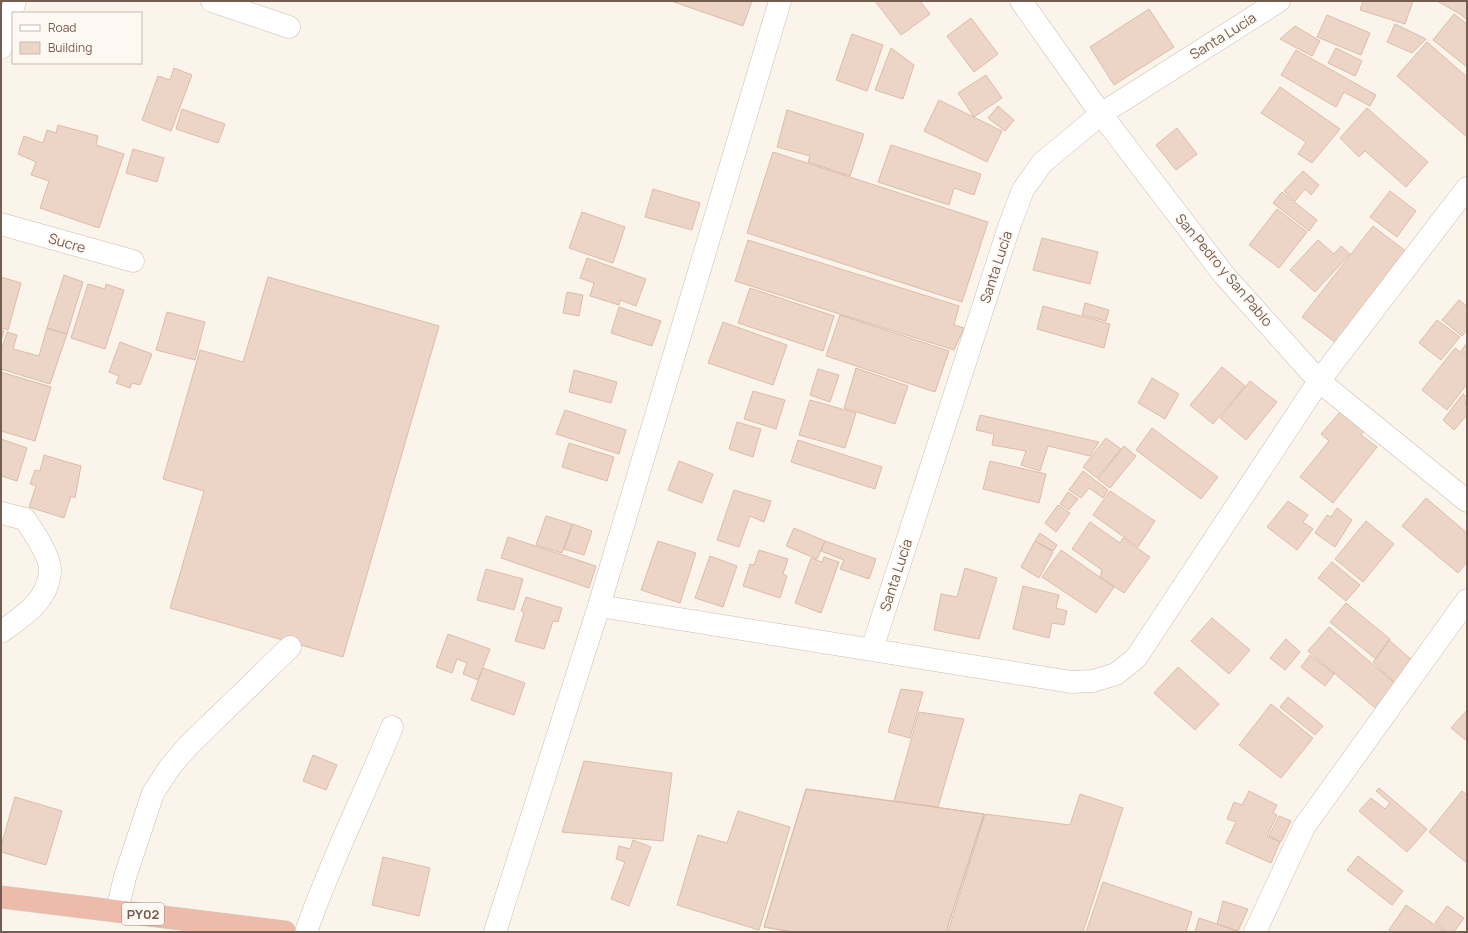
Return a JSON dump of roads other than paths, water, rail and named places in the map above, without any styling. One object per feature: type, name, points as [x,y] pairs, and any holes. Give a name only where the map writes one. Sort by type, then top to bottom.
[{"type":"highway","name":"PY02","points":[[1,897],[285,932]]},
{"type":"street","points":[[1,48],[15,1]]},
{"type":"street","points":[[212,1],[289,27]]},
{"type":"street","points":[[495,932],[599,606],[780,1]]},
{"type":"street","name":"San Pedro y San Pablo","points":[[1021,1],[1101,114],[1224,275],[1319,381],[1467,501]]},
{"type":"street","name":"Santa Lucía","points":[[872,649],[1007,232],[1023,190],[1042,163],[1101,114],[1279,1]]},
{"type":"street","points":[[599,606],[1071,682],[1093,681],[1116,674],[1136,658],[1319,381],[1467,188]]},
{"type":"street","name":"Sucre","points":[[1,224],[133,261]]},
{"type":"street","points":[[1,513],[25,519],[41,542],[51,571],[44,594],[23,616],[1,632]]},
{"type":"street","points":[[1255,932],[1304,827],[1467,600]]},
{"type":"street","points":[[117,911],[125,877],[153,793],[170,766],[189,745],[290,647]]},
{"type":"street","points":[[306,932],[320,892],[367,788],[392,727]]}]
